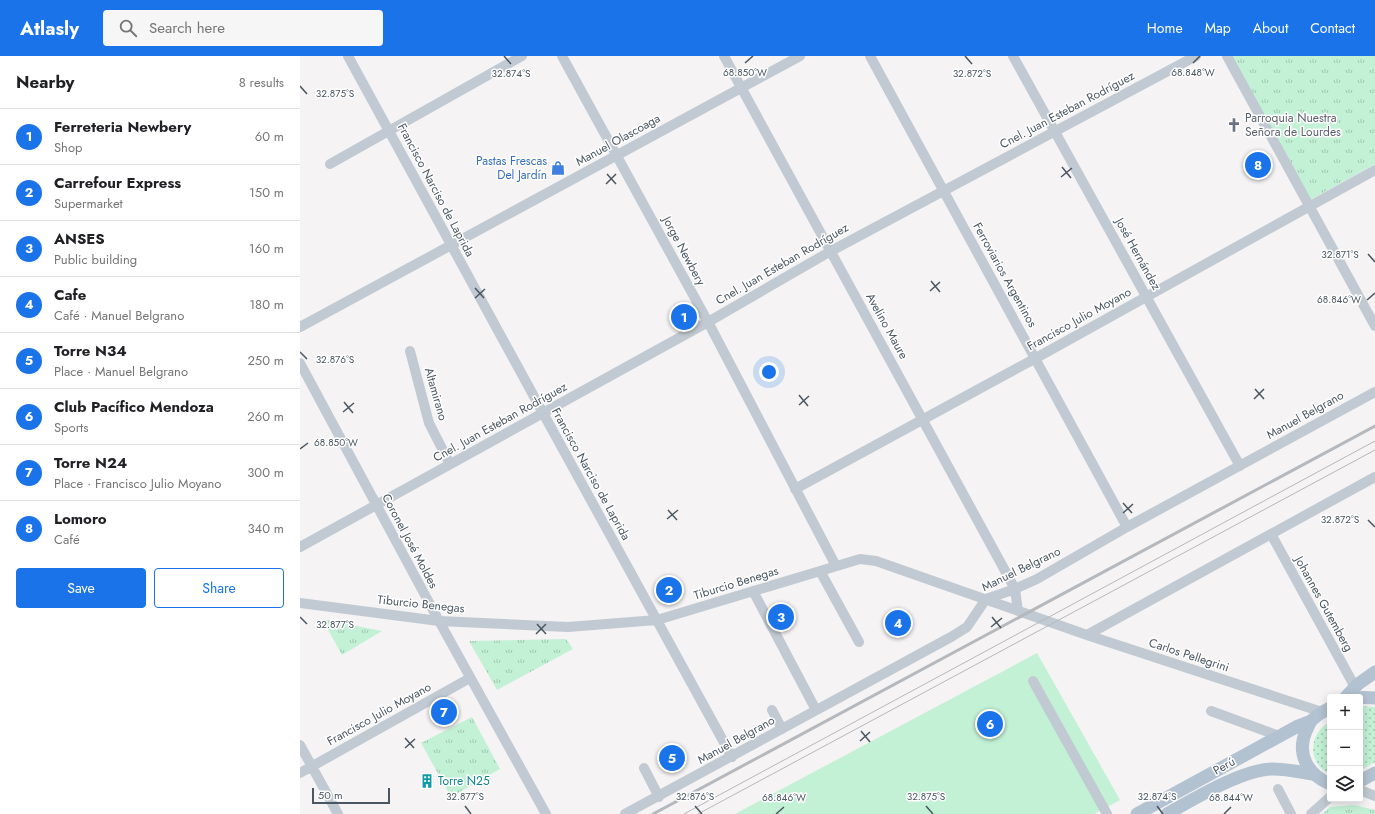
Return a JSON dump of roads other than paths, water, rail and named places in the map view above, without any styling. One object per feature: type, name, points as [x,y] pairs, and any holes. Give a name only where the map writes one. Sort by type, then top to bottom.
[{"type":"main road","points":[[1375,672],[1355,692],[1375,698]]},
{"type":"main road","points":[[1326,710],[1311,721],[1304,736],[1302,749],[1306,764],[1313,774],[1327,783]]},
{"type":"main road","name":"Perú","points":[[1138,814],[1279,736],[1311,721]]},
{"type":"main road","name":"Perú","points":[[1167,814],[1236,778],[1255,771],[1272,769],[1313,774]]},
{"type":"main road","points":[[1363,779],[1375,772]]},
{"type":"street","name":"Francisco Narciso de Laprida","points":[[348,56],[732,757]]},
{"type":"street","points":[[330,164],[522,56]]},
{"type":"street","name":"Jorge Newbery","points":[[562,56],[708,322],[836,566]]},
{"type":"street","name":"Avelino Maure","points":[[724,56],[924,419],[1015,589],[1018,611]]},
{"type":"street","name":"Manuel Olascoaga","points":[[300,327],[452,246],[800,56]]},
{"type":"street","name":"Ferroviarios Argentinos","points":[[870,56],[1036,358],[1127,528]]},
{"type":"street","name":"José Hernández","points":[[1012,56],[1240,466]]},
{"type":"street","name":"Cnel. Juan Esteban Rodríguez","points":[[300,547],[708,322],[831,251],[1196,56]]},
{"type":"street","points":[[1227,56],[1375,326]]},
{"type":"street","name":"Francisco Julio Moyano","points":[[795,489],[1036,358],[1375,170]]},
{"type":"street","name":"Altamirano","points":[[410,351],[429,423],[450,464]]},
{"type":"street","name":"Coronel José Moldes","points":[[300,363],[470,678],[546,814]]},
{"type":"street","name":"Manuel Belgrano","points":[[625,814],[960,632],[966,627],[986,599],[1015,589],[1037,579],[1375,392]]},
{"type":"street","points":[[1087,635],[1375,477]]},
{"type":"street","name":"Johannes Gutemberg","points":[[1270,534],[1355,692]]},
{"type":"street","name":"Tiburcio Benegas","points":[[300,603],[439,621],[568,627],[657,620],[860,559],[876,561],[1048,622]]},
{"type":"street","points":[[820,571],[859,642]]},
{"type":"street","points":[[753,591],[816,710]]},
{"type":"street","name":"Carlos Pellegrini","points":[[1048,622],[1326,710]]},
{"type":"street","name":"Francisco Julio Moyano","points":[[300,773],[470,678]]},
{"type":"street","points":[[1033,681],[1107,814]]},
{"type":"street","points":[[772,710],[782,729]]},
{"type":"street","points":[[1211,711],[1279,736]]},
{"type":"street","points":[[300,745],[338,814]]},
{"type":"street","points":[[644,768],[659,796]]},
{"type":"street","points":[[1278,789],[1291,814]]},
{"type":"street","points":[[1363,791],[1375,796]]},
{"type":"street","points":[[1311,814],[1327,800]]},
{"type":"tram line","points":[[684,814],[1375,441]]},
{"type":"tram line","points":[[698,814],[1375,450]]},
{"type":"railway","points":[[653,814],[1375,426]]},
{"type":"place","name":"Parroquia Nuestra Señora de Lourdes","points":[[1234,125]]},
{"type":"place","name":"Lomoro","points":[[1258,165]]},
{"type":"place","name":"Pastas Frescas Del Jardín","points":[[558,168]]},
{"type":"place","name":"Ferreteria Newbery","points":[[684,317]]},
{"type":"place","name":"Carrefour Express","points":[[669,590]]},
{"type":"place","name":"ANSES","points":[[781,617]]},
{"type":"place","name":"Cafe","points":[[898,623]]},
{"type":"place","name":"Torre N24","points":[[444,712]]},
{"type":"place","name":"Club Pacífico Mendoza","points":[[990,724]]},
{"type":"place","name":"Torre N34","points":[[672,758]]},
{"type":"place","name":"Torre N25","points":[[427,781]]}]
